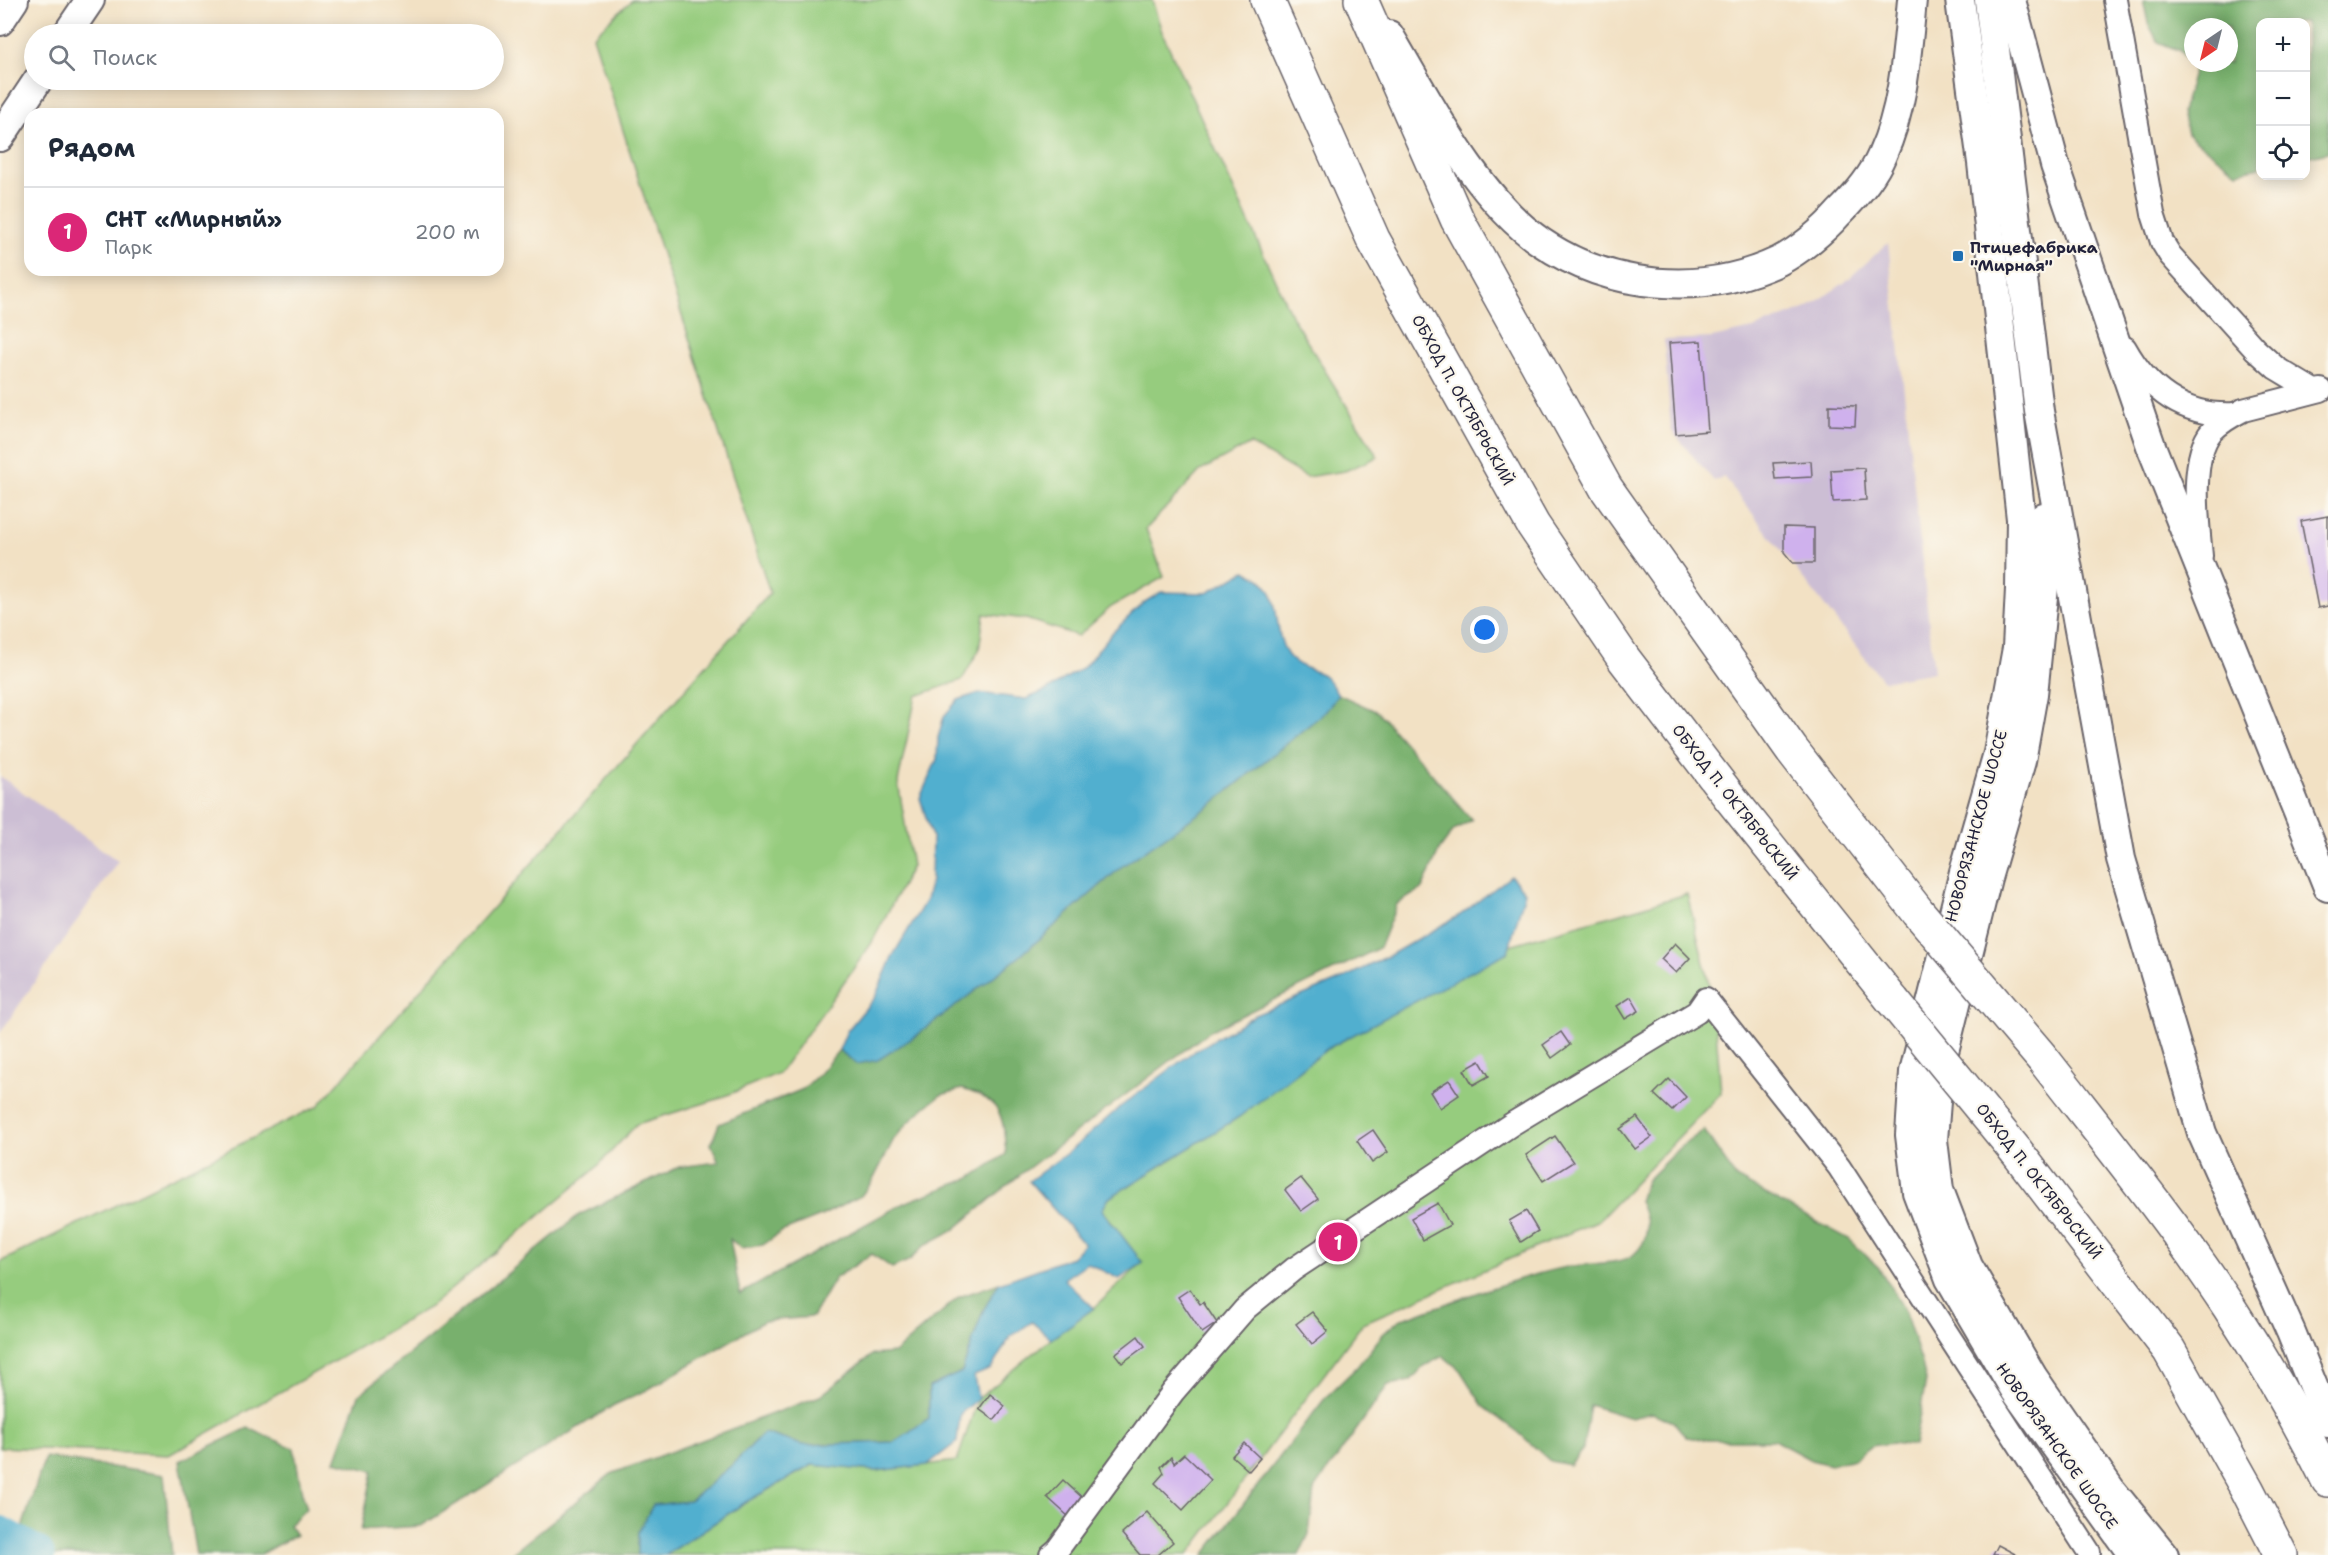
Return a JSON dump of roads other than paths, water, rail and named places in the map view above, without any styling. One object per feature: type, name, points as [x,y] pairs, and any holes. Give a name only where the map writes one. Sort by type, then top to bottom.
[{"type":"highway","name":"ОБХОД П. ОКТЯБРЬСКИЙ","points":[[1267,0],[1373,239],[1533,525],[1624,659],[1732,800],[2089,1242],[2169,1350],[2247,1489],[2281,1555]]},
{"type":"highway","points":[[1360,0],[1456,219],[1606,488],[1792,750],[1918,912],[2043,1059],[2147,1193],[2229,1307],[2309,1442],[2328,1480]]},
{"type":"main road","points":[[0,21],[14,0]]},
{"type":"main road","points":[[74,24],[90,0]]},
{"type":"main road","points":[[1369,0],[1456,148],[1496,202],[1540,242],[1587,267],[1639,281],[1688,285],[1734,277],[1780,260],[1826,228],[1854,198],[1882,156],[1898,108],[1912,0]]},
{"type":"main road","name":"НОВОРЯЗАНСКОЕ ШОССЕ","points":[[1960,0],[1983,163],[2021,519],[2020,589],[2017,648],[1998,753],[1964,873],[1914,1072],[1910,1134],[1917,1192],[1950,1279],[2014,1390],[2133,1555]]},
{"type":"main road","points":[[1989,0],[2039,411],[2121,859],[2202,1133],[2291,1332],[2328,1423]]},
{"type":"main road","points":[[2012,0],[2055,165],[2151,446],[2328,887]]},
{"type":"main road","points":[[0,137],[31,90]]},
{"type":"main road","points":[[2039,411],[2045,577],[2033,694],[2021,761],[1987,878],[1938,1076],[1933,1140],[1940,1190],[1968,1266],[2033,1377],[2111,1490],[2164,1555]]},
{"type":"street","points":[[2115,0],[2153,214],[2162,242],[2170,255],[2255,349],[2276,368],[2321,390]]},
{"type":"street","points":[[2104,311],[2138,370],[2160,391],[2191,409],[2214,415],[2235,414],[2321,390]]},
{"type":"street","points":[[2203,573],[2196,485],[2201,454],[2211,432],[2235,414]]},
{"type":"street","points":[[1051,1555],[1058,1549],[1173,1392],[1245,1309],[1294,1269],[1512,1124],[1697,1012],[1706,999],[1839,1167],[2089,1552]]},
{"type":"water","points":[[1245,571],[1267,586],[1275,607],[1282,642],[1290,658],[1323,675],[1338,694],[1326,711],[1211,805],[1121,867],[1019,957],[917,1035],[878,1060],[857,1064],[839,1050],[847,1031],[875,997],[892,957],[926,900],[931,880],[932,837],[920,798],[937,759],[938,737],[944,716],[958,700],[979,693],[1026,699],[1047,690],[1084,667],[1112,633],[1143,603],[1161,592],[1207,593]]},
{"type":"water","points":[[1511,876],[1525,892],[1508,952],[1327,1049],[1239,1117],[1109,1198],[1102,1210],[1143,1263],[1119,1279],[1087,1263],[1064,1279],[1094,1308],[1051,1339],[1032,1322],[1010,1337],[991,1369],[974,1376],[978,1399],[960,1414],[957,1442],[927,1465],[876,1471],[812,1465],[746,1502],[666,1555],[638,1555],[638,1533],[653,1505],[690,1501],[732,1465],[764,1433],[802,1445],[894,1442],[929,1418],[929,1387],[962,1372],[983,1311],[999,1283],[1072,1257],[1084,1244],[1029,1181],[1190,1054],[1255,1015],[1340,980],[1390,955],[1460,915]]},
{"type":"waterway","points":[[0,1535],[36,1555]]},
{"type":"place","name":"Птицефабрика \"Мирная\"","points":[[1958,256]]},
{"type":"place","name":"СНТ «Мирный»","points":[[1338,1242]]}]
